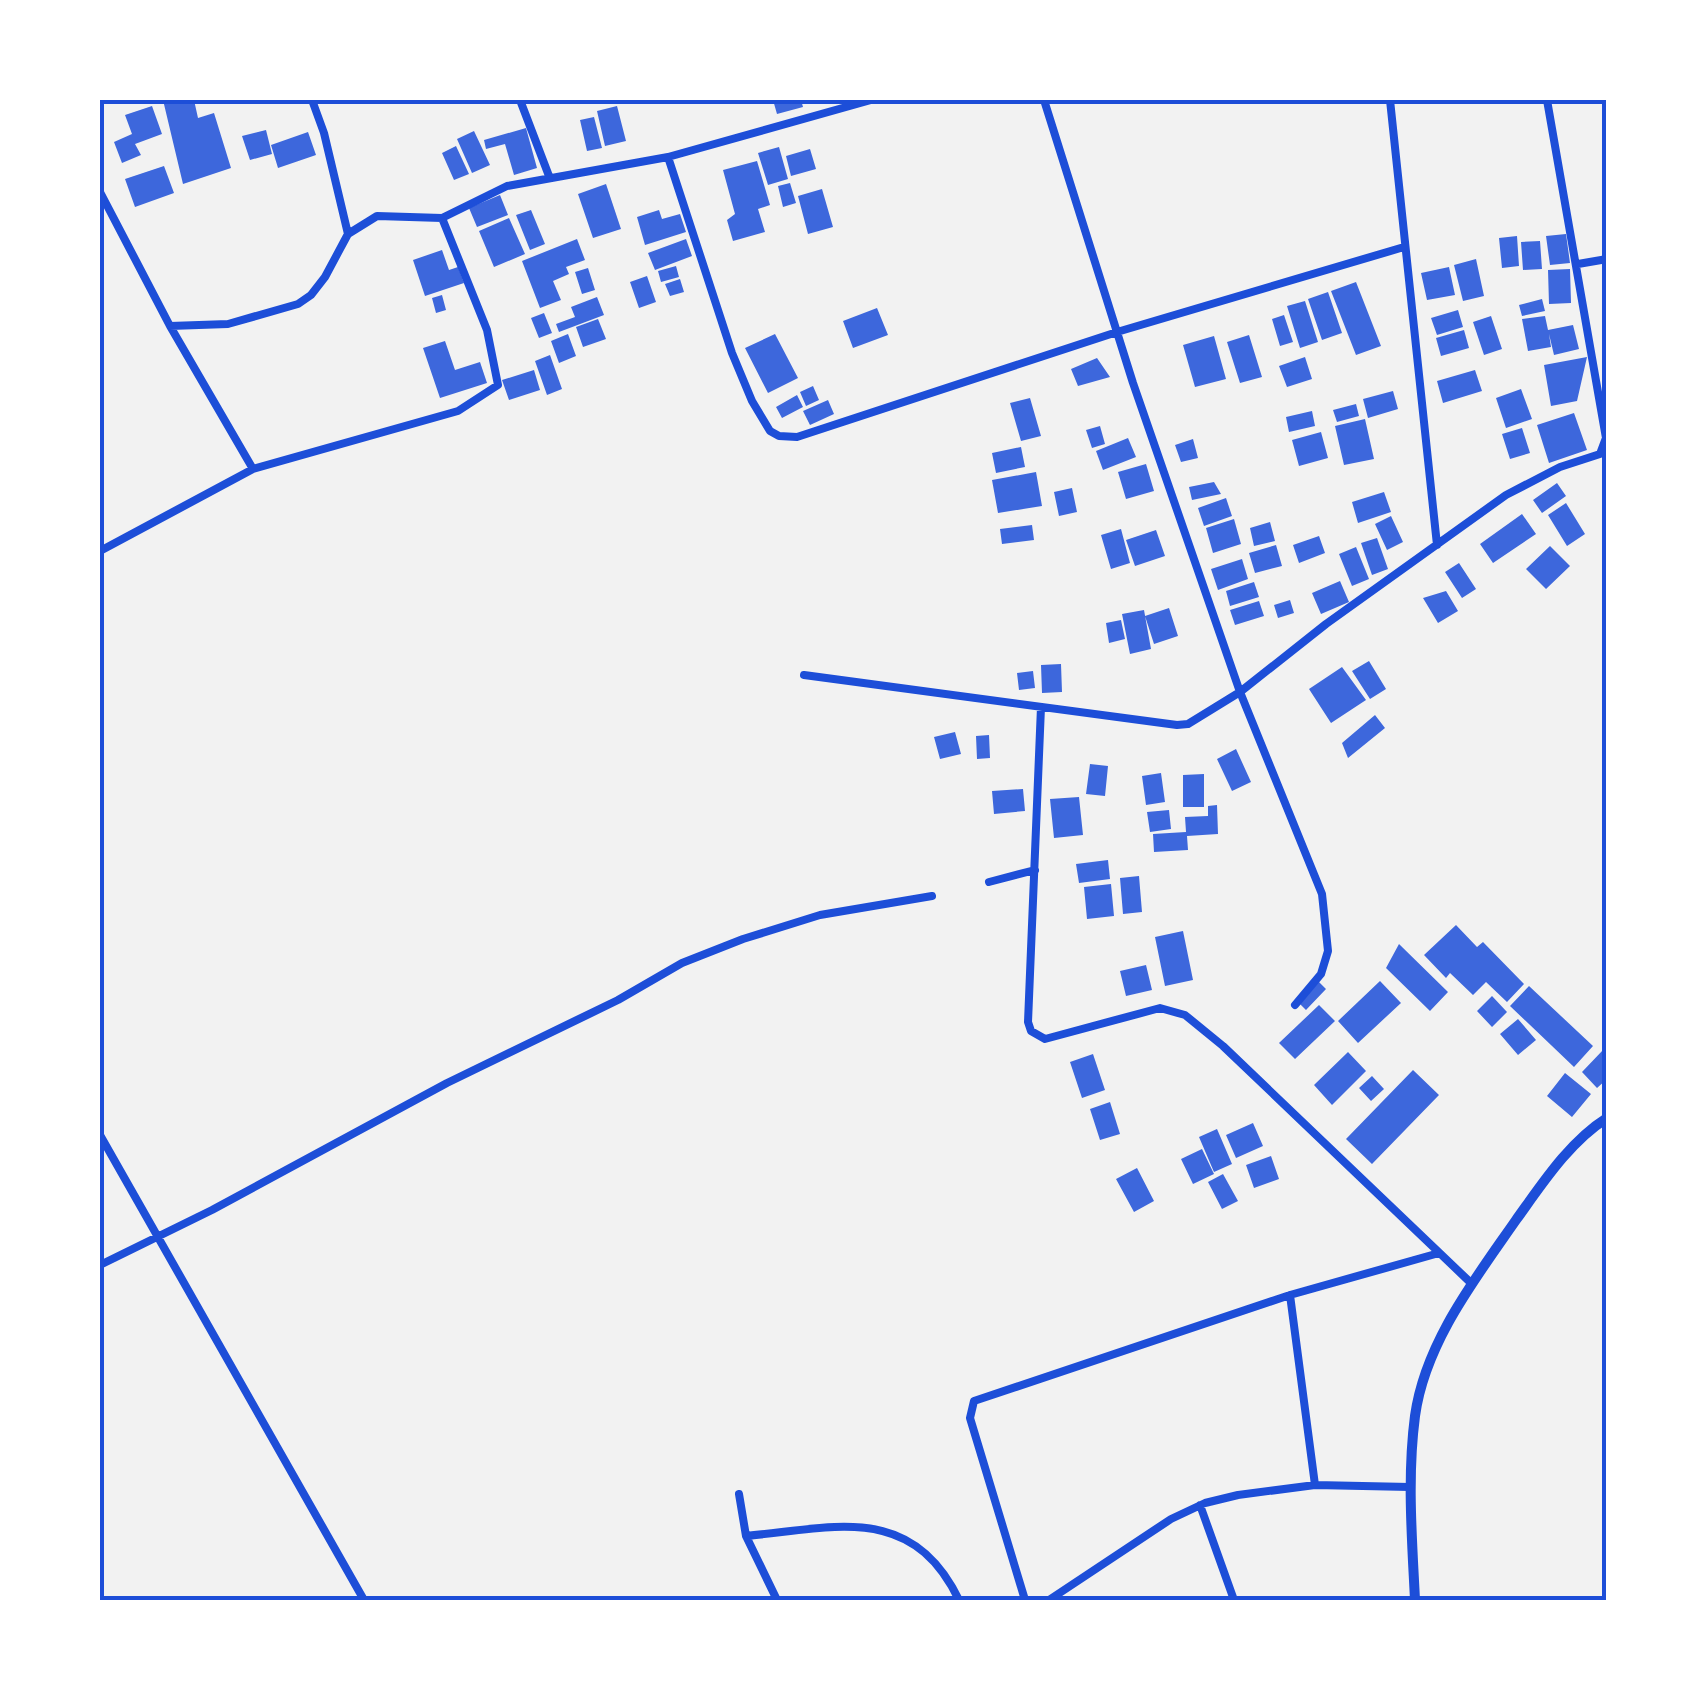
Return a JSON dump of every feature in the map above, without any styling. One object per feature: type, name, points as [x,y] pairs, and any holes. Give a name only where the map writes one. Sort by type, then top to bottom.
[{"type":"street","points":[[312,100],[324,133],[348,234]]},
{"type":"street","points":[[520,100],[549,176]]},
{"type":"street","points":[[170,326],[228,324],[298,304],[325,277],[348,234],[376,216],[442,218],[507,186],[668,157],[871,100]]},
{"type":"street","points":[[1044,100],[1117,332],[1240,692],[1322,894],[1328,950],[1321,974],[1295,1005]]},
{"type":"street","points":[[1390,100],[1437,544]]},
{"type":"street","points":[[804,674],[1188,724],[1240,692],[1326,624],[1506,495],[1604,450],[1606,438],[1578,264],[1547,100]]},
{"type":"street","points":[[668,157],[743,382],[762,421],[779,436],[797,436],[1117,332],[1404,247]]},
{"type":"street","points":[[100,192],[252,470]]},
{"type":"street","points":[[100,551],[252,470],[458,411],[498,385],[487,330],[442,218]]},
{"type":"street","points":[[1578,264],[1607,259]]},
{"type":"street","points":[[1042,707],[1028,1022],[1036,1037],[1044,1039],[1160,1008],[1185,1015],[1223,1046],[1472,1284]]},
{"type":"street","points":[[989,882],[1034,870]]},
{"type":"street","points":[[100,1266],[447,1082],[618,1000],[682,964],[820,914],[932,896]]},
{"type":"street","points":[[1414,1600],[1410,1487],[1416,1414],[1426,1374],[1472,1284],[1544,1180],[1587,1132],[1607,1118]]},
{"type":"street","points":[[100,1134],[364,1600]]},
{"type":"street","points":[[1025,1600],[970,1418],[974,1401],[1290,1295],[1439,1253]]},
{"type":"street","points":[[1290,1295],[1315,1485]]},
{"type":"street","points":[[1049,1600],[1170,1519],[1200,1506],[1238,1495],[1315,1485],[1410,1487]]},
{"type":"street","points":[[740,1494],[746,1536],[776,1600]]},
{"type":"street","points":[[1200,1506],[1234,1600]]},
{"type":"street","points":[[746,1536],[858,1526],[883,1530],[904,1538],[934,1559],[959,1600]]},
{"type":"building","points":[[163,100],[194,100],[198,118],[214,113],[231,168],[183,184]]},
{"type":"building","points":[[773,100],[801,100],[803,107],[777,114]]},
{"type":"building","points":[[152,106],[162,134],[135,144],[141,155],[122,163],[114,142],[132,134],[125,115]]},
{"type":"building","points":[[617,106],[626,141],[605,146],[597,111]]},
{"type":"building","points":[[594,117],[602,148],[587,151],[580,120]]},
{"type":"building","points":[[526,128],[537,168],[514,175],[505,144],[486,149],[484,140]]},
{"type":"building","points":[[266,130],[272,154],[250,160],[242,136]]},
{"type":"building","points":[[474,131],[490,165],[472,173],[457,139]]},
{"type":"building","points":[[308,132],[316,155],[278,168],[271,145]]},
{"type":"building","points":[[456,146],[469,174],[454,180],[442,153]]},
{"type":"building","points":[[779,147],[788,179],[768,185],[758,153]]},
{"type":"building","points":[[810,149],[816,169],[791,176],[786,156]]},
{"type":"building","points":[[757,161],[770,205],[758,209],[765,232],[733,241],[727,220],[735,214],[723,170]]},
{"type":"building","points":[[164,166],[174,193],[135,207],[125,179]]},
{"type":"building","points":[[790,183],[796,203],[783,207],[778,186]]},
{"type":"building","points":[[606,184],[621,229],[593,238],[578,194]]},
{"type":"building","points":[[822,189],[833,227],[808,234],[798,196]]},
{"type":"building","points":[[500,195],[508,215],[477,227],[469,208]]},
{"type":"building","points":[[531,210],[545,244],[530,250],[516,215]]},
{"type":"building","points":[[659,210],[662,219],[680,214],[686,232],[645,245],[637,217]]},
{"type":"building","points":[[509,218],[525,254],[494,267],[479,231]]},
{"type":"building","points":[[1566,234],[1570,263],[1550,265],[1546,236]]},
{"type":"building","points":[[1517,236],[1519,266],[1502,268],[1499,238]]},
{"type":"building","points":[[577,239],[585,260],[566,267],[569,274],[553,281],[561,300],[540,308],[522,261]]},
{"type":"building","points":[[686,239],[692,256],[655,270],[648,253]]},
{"type":"building","points":[[1540,241],[1542,269],[1523,270],[1521,242]]},
{"type":"building","points":[[442,250],[449,270],[458,267],[464,283],[425,296],[413,260]]},
{"type":"building","points":[[1476,259],[1484,296],[1463,301],[1454,265]]},
{"type":"building","points":[[676,266],[679,277],[661,282],[658,271]]},
{"type":"building","points":[[1449,267],[1455,295],[1427,300],[1421,273]]},
{"type":"building","points":[[588,268],[595,290],[582,294],[575,272]]},
{"type":"building","points":[[1570,269],[1571,303],[1549,304],[1548,270]]},
{"type":"building","points":[[647,276],[656,302],[639,308],[630,282]]},
{"type":"building","points":[[680,279],[684,292],[670,296],[665,284]]},
{"type":"building","points":[[1356,282],[1381,346],[1356,355],[1331,291]]},
{"type":"building","points":[[1328,292],[1342,333],[1322,340],[1308,299]]},
{"type":"building","points":[[442,295],[446,310],[436,313],[432,298]]},
{"type":"building","points":[[597,297],[604,315],[559,332],[556,324],[575,317],[571,307]]},
{"type":"building","points":[[1542,299],[1545,311],[1522,316],[1519,305]]},
{"type":"building","points":[[1305,301],[1318,342],[1300,348],[1287,306]]},
{"type":"building","points":[[877,308],[888,335],[853,348],[843,321]]},
{"type":"building","points":[[1458,310],[1463,327],[1437,335],[1431,318]]},
{"type":"building","points":[[544,313],[552,333],[539,338],[531,318]]},
{"type":"building","points":[[1284,315],[1293,342],[1280,346],[1272,319]]},
{"type":"building","points":[[1491,316],[1502,349],[1484,355],[1473,322]]},
{"type":"building","points":[[1545,316],[1548,330],[1573,325],[1579,349],[1554,355],[1549,334],[1551,347],[1528,351],[1522,319]]},
{"type":"building","points":[[598,319],[606,339],[583,347],[576,327]]},
{"type":"building","points":[[1464,330],[1469,348],[1441,356],[1436,338]]},
{"type":"building","points":[[568,334],[576,356],[559,363],[551,341]]},
{"type":"building","points":[[775,334],[798,378],[768,393],[745,348]]},
{"type":"building","points":[[1249,335],[1262,377],[1240,383],[1227,342]]},
{"type":"building","points":[[1214,336],[1226,379],[1195,387],[1183,345]]},
{"type":"building","points":[[445,341],[455,370],[480,362],[487,383],[440,398],[423,348]]},
{"type":"building","points":[[550,355],[562,389],[547,395],[535,361]]},
{"type":"building","points":[[1305,357],[1312,379],[1287,387],[1279,366]]},
{"type":"building","points":[[1587,357],[1577,401],[1551,406],[1544,365]]},
{"type":"building","points":[[1097,358],[1110,377],[1078,386],[1071,369]]},
{"type":"building","points":[[534,370],[540,390],[509,400],[502,380]]},
{"type":"building","points":[[1475,370],[1482,391],[1443,403],[1437,381]]},
{"type":"building","points":[[813,386],[819,400],[806,406],[800,392]]},
{"type":"building","points":[[1521,389],[1532,419],[1506,428],[1496,398]]},
{"type":"building","points":[[1393,391],[1398,409],[1368,418],[1363,399]]},
{"type":"building","points":[[797,395],[803,407],[782,418],[776,407]]},
{"type":"building","points":[[1030,398],[1041,436],[1021,441],[1010,403]]},
{"type":"building","points":[[828,400],[834,414],[810,425],[803,411]]},
{"type":"building","points":[[1356,404],[1359,416],[1337,422],[1333,410]]},
{"type":"building","points":[[1312,411],[1315,426],[1289,432],[1286,417]]},
{"type":"building","points":[[1574,413],[1587,450],[1549,463],[1537,425]]},
{"type":"building","points":[[1365,419],[1374,459],[1344,465],[1335,426]]},
{"type":"building","points":[[1100,426],[1105,444],[1092,448],[1086,430]]},
{"type":"building","points":[[1522,428],[1530,453],[1510,459],[1502,434]]},
{"type":"building","points":[[1321,432],[1328,458],[1299,466],[1292,440]]},
{"type":"building","points":[[1128,438],[1136,457],[1103,470],[1096,451]]},
{"type":"building","points":[[1193,439],[1198,458],[1181,462],[1175,445]]},
{"type":"building","points":[[1021,447],[1025,467],[996,473],[992,453]]},
{"type":"building","points":[[1146,464],[1154,491],[1126,499],[1118,472]]},
{"type":"building","points":[[1036,472],[1042,506],[998,513],[992,480]]},
{"type":"building","points":[[1214,482],[1221,494],[1192,500],[1189,487]]},
{"type":"building","points":[[1557,483],[1566,496],[1542,513],[1533,500]]},
{"type":"building","points":[[1072,488],[1077,512],[1059,516],[1054,492]]},
{"type":"building","points":[[1384,492],[1391,512],[1358,523],[1352,502]]},
{"type":"building","points":[[1226,498],[1232,516],[1204,526],[1198,508]]},
{"type":"building","points":[[1566,503],[1585,534],[1567,546],[1548,515]]},
{"type":"building","points":[[1522,514],[1536,534],[1493,563],[1480,544]]},
{"type":"building","points":[[1391,516],[1403,542],[1387,550],[1375,524]]},
{"type":"building","points":[[1234,519],[1241,544],[1213,553],[1206,528]]},
{"type":"building","points":[[1270,522],[1275,541],[1254,546],[1250,528]]},
{"type":"building","points":[[1032,525],[1034,540],[1002,544],[1000,529]]},
{"type":"building","points":[[1121,529],[1130,563],[1111,569],[1101,535]]},
{"type":"building","points":[[1156,530],[1165,556],[1135,566],[1126,540]]},
{"type":"building","points":[[1319,536],[1325,553],[1299,563],[1293,545]]},
{"type":"building","points":[[1377,538],[1388,569],[1372,575],[1361,543]]},
{"type":"building","points":[[1276,545],[1282,566],[1255,573],[1249,553]]},
{"type":"building","points":[[1550,546],[1570,566],[1546,589],[1526,569]]},
{"type":"building","points":[[1356,547],[1369,579],[1352,586],[1339,554]]},
{"type":"building","points":[[1242,559],[1248,579],[1218,590],[1211,569]]},
{"type":"building","points":[[1459,563],[1476,589],[1462,598],[1445,572]]},
{"type":"building","points":[[1340,581],[1349,602],[1321,614],[1312,593]]},
{"type":"building","points":[[1254,582],[1259,597],[1230,606],[1226,591]]},
{"type":"building","points":[[1446,591],[1458,611],[1438,623],[1423,598]]},
{"type":"building","points":[[1290,600],[1294,613],[1278,618],[1274,605]]},
{"type":"building","points":[[1259,601],[1264,616],[1235,625],[1230,610]]},
{"type":"building","points":[[1169,608],[1178,636],[1154,644],[1145,616]]},
{"type":"building","points":[[1144,610],[1151,649],[1130,654],[1122,614]]},
{"type":"building","points":[[1121,620],[1125,639],[1109,643],[1106,623]]},
{"type":"building","points":[[1369,661],[1386,689],[1370,699],[1352,671]]},
{"type":"building","points":[[1061,664],[1062,692],[1042,693],[1041,665]]},
{"type":"building","points":[[1342,667],[1366,700],[1331,723],[1309,689]]},
{"type":"building","points":[[1033,671],[1035,688],[1019,690],[1017,673]]},
{"type":"building","points":[[1375,715],[1385,728],[1348,758],[1342,743]]},
{"type":"building","points":[[955,732],[961,754],[940,759],[934,737]]},
{"type":"building","points":[[989,735],[990,758],[977,759],[976,736]]},
{"type":"building","points":[[1236,749],[1251,782],[1232,791],[1217,759]]},
{"type":"building","points":[[1090,764],[1108,766],[1105,796],[1086,794]]},
{"type":"building","points":[[1161,773],[1165,802],[1146,805],[1142,776]]},
{"type":"building","points":[[1204,774],[1204,807],[1183,807],[1183,775]]},
{"type":"building","points":[[1023,789],[1025,811],[994,814],[992,791]]},
{"type":"building","points":[[1079,797],[1083,835],[1054,838],[1050,799]]},
{"type":"building","points":[[1217,805],[1218,834],[1187,836],[1188,850],[1154,852],[1153,834],[1186,832],[1185,817],[1208,816],[1208,806]]},
{"type":"building","points":[[1169,810],[1171,829],[1150,832],[1147,812]]},
{"type":"building","points":[[1108,860],[1110,879],[1079,883],[1076,864]]},
{"type":"building","points":[[1139,876],[1142,912],[1123,914],[1120,878]]},
{"type":"building","points":[[1111,884],[1114,916],[1087,919],[1084,887]]},
{"type":"building","points":[[1456,925],[1477,947],[1483,942],[1524,984],[1507,1002],[1486,982],[1473,995],[1450,973],[1446,978],[1424,955]]},
{"type":"building","points":[[1183,931],[1193,980],[1165,986],[1155,937]]},
{"type":"building","points":[[1399,944],[1448,992],[1430,1011],[1386,968]]},
{"type":"building","points":[[1146,965],[1152,990],[1126,996],[1120,971]]},
{"type":"building","points":[[1316,979],[1326,989],[1306,1010],[1296,1000]]},
{"type":"building","points":[[1380,981],[1401,1003],[1358,1043],[1338,1021]]},
{"type":"building","points":[[1529,986],[1593,1046],[1574,1067],[1510,1006]]},
{"type":"building","points":[[1492,996],[1507,1012],[1492,1027],[1477,1011]]},
{"type":"building","points":[[1319,1005],[1335,1021],[1295,1059],[1279,1043]]},
{"type":"building","points":[[1518,1019],[1536,1040],[1518,1055],[1500,1034]]},
{"type":"building","points":[[1603,1050],[1607,1054],[1607,1079],[1597,1088],[1582,1072]]},
{"type":"building","points":[[1348,1052],[1366,1071],[1332,1105],[1314,1085]]},
{"type":"building","points":[[1093,1054],[1105,1090],[1082,1098],[1070,1062]]},
{"type":"building","points":[[1413,1070],[1439,1095],[1372,1164],[1346,1139]]},
{"type":"building","points":[[1565,1073],[1591,1094],[1572,1117],[1547,1096]]},
{"type":"building","points":[[1372,1076],[1384,1089],[1371,1101],[1359,1088]]},
{"type":"building","points":[[1110,1102],[1120,1134],[1100,1140],[1090,1109]]},
{"type":"building","points":[[1253,1123],[1263,1146],[1236,1158],[1226,1135]]},
{"type":"building","points":[[1217,1129],[1232,1164],[1214,1172],[1199,1137]]},
{"type":"building","points":[[1202,1149],[1214,1174],[1193,1184],[1181,1159]]},
{"type":"building","points":[[1271,1156],[1279,1179],[1254,1188],[1246,1165]]},
{"type":"building","points":[[1137,1168],[1154,1201],[1134,1212],[1116,1179]]},
{"type":"building","points":[[1223,1174],[1238,1201],[1222,1209],[1208,1182]]}]
